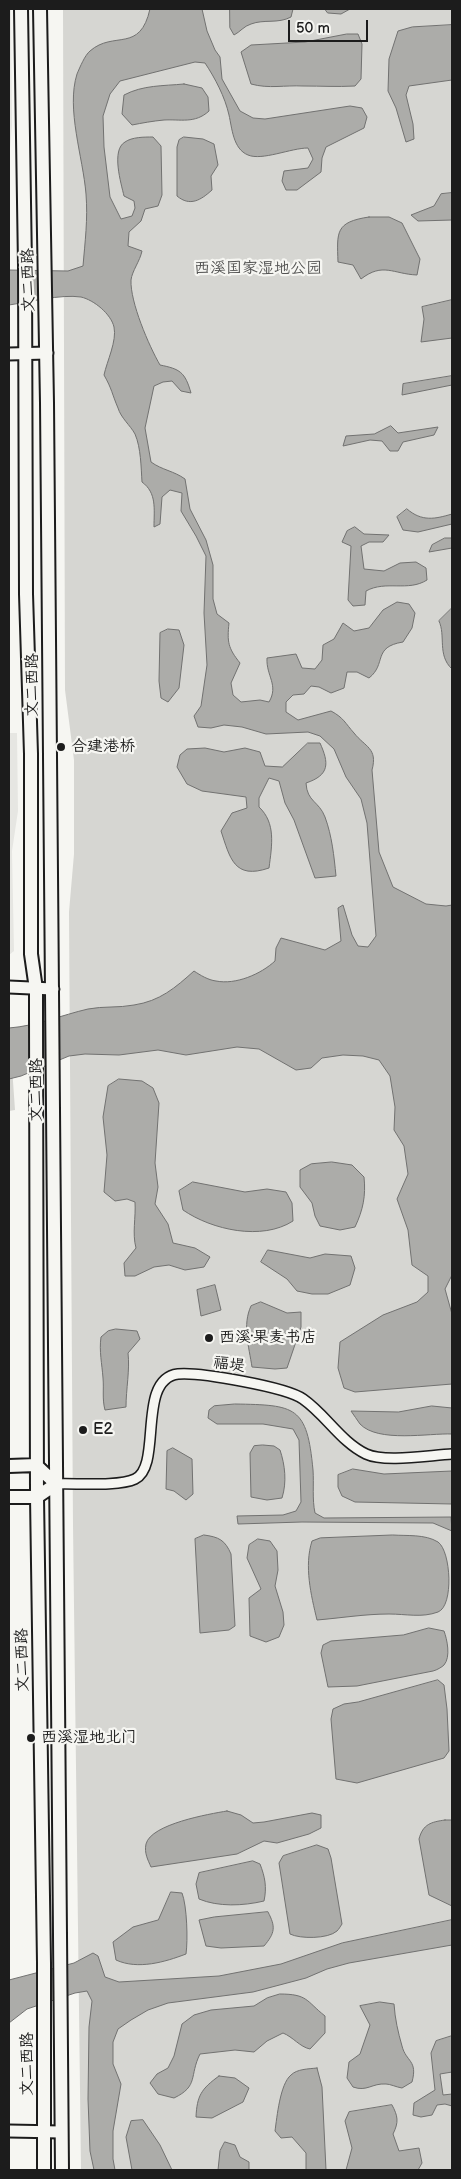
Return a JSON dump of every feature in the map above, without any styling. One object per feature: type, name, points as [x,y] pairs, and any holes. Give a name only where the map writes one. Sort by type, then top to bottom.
[{"type":"main road","name":"文二西路","points":[[21,9],[25,266],[26,594],[31,754],[31,954],[36,989],[36,1497],[45,2014],[44,2170]]},
{"type":"main road","name":"文二西路","points":[[40,9],[46,306],[53,988],[56,1484],[62,1959],[62,2170]]},
{"type":"main road","points":[[9,1466],[36,1465],[56,1484],[36,1497],[9,1496]]},
{"type":"street","points":[[9,354],[46,353]]},
{"type":"street","points":[[9,988],[53,988]]},
{"type":"street","name":"福堤","points":[[56,1484],[121,1482],[136,1478],[144,1468],[150,1440],[156,1392],[166,1379],[177,1374],[246,1382],[274,1388],[302,1398],[350,1444],[366,1454],[381,1458],[452,1454]]},
{"type":"street","points":[[9,2131],[61,2132]]},
{"type":"shaded area","points":[[9,9],[11,9],[12,126],[9,160]]},
{"type":"shaded area","points":[[150,9],[202,9],[207,31],[220,57],[222,79],[240,111],[253,118],[265,119],[350,106],[362,108],[367,117],[364,128],[326,147],[322,158],[321,172],[297,190],[286,190],[282,181],[284,171],[308,168],[313,159],[308,148],[261,156],[248,155],[243,152],[234,138],[227,108],[216,81],[205,63],[195,62],[120,81],[110,94],[103,116],[104,147],[110,197],[121,219],[132,216],[135,208],[134,201],[124,196],[121,183],[118,159],[121,146],[131,139],[153,137],[161,146],[162,195],[158,206],[145,209],[141,221],[129,232],[128,246],[142,251],[131,280],[132,289],[141,324],[160,365],[181,373],[191,393],[181,391],[172,381],[154,386],[145,428],[151,462],[185,479],[190,509],[206,540],[213,565],[213,599],[217,614],[229,623],[229,644],[240,663],[231,683],[233,695],[241,702],[260,700],[269,702],[273,690],[267,658],[296,654],[302,668],[315,669],[322,660],[323,645],[334,639],[343,623],[354,631],[369,628],[383,610],[397,602],[409,604],[415,613],[412,628],[403,642],[393,644],[383,652],[378,667],[369,678],[357,672],[347,672],[344,688],[331,693],[319,687],[311,686],[304,694],[293,695],[286,702],[286,712],[298,720],[331,711],[342,718],[369,748],[373,757],[372,770],[379,852],[393,887],[426,904],[452,905],[452,1275],[445,1289],[452,1314],[452,1384],[355,1392],[344,1388],[338,1368],[340,1342],[383,1315],[417,1302],[428,1292],[428,1276],[412,1265],[408,1230],[397,1199],[408,1174],[404,1146],[394,1130],[395,1107],[390,1076],[379,1060],[363,1056],[343,1055],[322,1058],[311,1068],[296,1070],[259,1049],[237,1047],[186,1055],[158,1050],[119,1055],[85,1054],[69,1056],[9,1079],[9,1028],[39,1023],[88,1009],[143,1003],[167,993],[194,971],[216,981],[240,980],[263,970],[275,961],[276,948],[281,938],[325,950],[341,941],[338,908],[343,905],[352,935],[358,946],[368,947],[376,936],[367,823],[361,799],[346,777],[334,749],[320,736],[308,732],[266,734],[242,727],[224,725],[211,728],[198,727],[194,716],[201,706],[207,665],[204,613],[206,556],[181,511],[182,493],[170,490],[162,497],[160,524],[154,527],[154,502],[147,486],[142,482],[137,439],[119,412],[104,375],[115,333],[112,322],[101,308],[81,297],[55,297],[9,305],[9,270],[68,271],[83,266],[87,203],[74,118],[73,102],[77,74],[84,58],[99,45],[133,37],[140,32],[146,23]]},
{"type":"shaded area","points":[[230,9],[293,9],[291,17],[251,24],[234,35],[230,28]]},
{"type":"shaded area","points":[[325,9],[350,9],[341,14],[328,13]]},
{"type":"shaded area","points":[[452,25],[452,80],[409,86],[406,95],[413,124],[414,139],[406,142],[396,108],[388,91],[389,59],[398,31],[412,27]]},
{"type":"shaded area","points":[[347,34],[358,34],[362,44],[361,79],[355,86],[271,87],[251,84],[241,52],[251,45],[305,42]]},
{"type":"shaded area","points":[[184,84],[202,88],[208,97],[209,111],[204,115],[193,119],[164,120],[132,125],[122,114],[124,95],[146,88]]},
{"type":"shaded area","points":[[184,137],[203,139],[214,144],[218,165],[211,176],[212,190],[204,197],[191,202],[177,196],[177,147],[179,140]]},
{"type":"shaded area","points":[[452,193],[452,220],[418,221],[411,215],[434,206],[441,194]]},
{"type":"shaded area","points":[[369,217],[389,217],[402,223],[420,259],[417,275],[382,270],[361,279],[353,265],[338,262],[338,236],[340,230],[350,222]]},
{"type":"shaded area","points":[[452,300],[452,338],[421,342],[424,319],[422,307]]},
{"type":"shaded area","points":[[452,376],[452,385],[402,395],[403,384]]},
{"type":"shaded area","points":[[391,426],[398,433],[438,427],[434,435],[403,442],[398,451],[390,451],[382,441],[370,440],[343,446],[346,436],[374,434]]},
{"type":"shaded area","points":[[407,509],[423,518],[452,514],[452,524],[418,532],[403,530],[397,517]]},
{"type":"shaded area","points":[[355,527],[364,534],[389,535],[383,542],[369,542],[361,546],[364,569],[384,571],[400,563],[416,562],[426,568],[427,580],[412,585],[374,588],[366,591],[365,605],[353,606],[348,600],[351,546],[342,542],[347,531]]},
{"type":"shaded area","points":[[445,538],[452,538],[452,548],[429,552],[432,545]]},
{"type":"shaded area","points":[[451,609],[452,669],[447,664],[443,652],[439,621]]},
{"type":"shaded area","points":[[168,629],[179,630],[184,645],[179,688],[168,702],[161,698],[159,681],[160,633]]},
{"type":"shaded area","points":[[9,733],[17,733],[18,811],[12,851],[14,951],[9,955]]},
{"type":"shaded area","points":[[308,743],[320,743],[325,757],[326,762],[323,772],[314,780],[306,783],[311,798],[325,817],[332,846],[336,876],[315,878],[294,820],[285,803],[279,781],[269,778],[259,798],[259,807],[268,820],[272,835],[269,868],[257,871],[241,869],[231,858],[221,831],[232,813],[247,808],[246,797],[202,791],[187,784],[177,767],[180,755],[187,749],[205,748],[224,752],[245,748],[260,752],[265,766],[282,767]]},
{"type":"shaded area","points":[[119,1079],[142,1081],[153,1088],[159,1103],[155,1163],[158,1187],[155,1204],[168,1224],[173,1243],[195,1248],[210,1257],[204,1267],[185,1270],[169,1265],[154,1267],[135,1276],[125,1276],[124,1263],[136,1248],[134,1237],[135,1202],[127,1199],[115,1201],[104,1192],[107,1155],[103,1117],[108,1086]]},
{"type":"shaded area","points":[[332,1162],[352,1165],[364,1177],[363,1203],[355,1227],[340,1230],[320,1226],[312,1203],[300,1187],[300,1170],[311,1164]]},
{"type":"shaded area","points":[[193,1182],[245,1192],[267,1189],[286,1192],[292,1203],[293,1221],[267,1231],[252,1232],[222,1228],[208,1223],[183,1210],[179,1191]]},
{"type":"shaded area","points":[[268,1250],[310,1258],[325,1254],[351,1256],[355,1268],[350,1285],[328,1294],[312,1294],[297,1291],[287,1279],[261,1262]]},
{"type":"shaded area","points":[[215,1285],[221,1310],[201,1316],[197,1290]]},
{"type":"shaded area","points":[[261,1302],[287,1313],[301,1312],[301,1327],[287,1368],[252,1367],[247,1336],[248,1313],[251,1306]]},
{"type":"shaded area","points":[[116,1329],[137,1331],[140,1339],[128,1353],[126,1407],[105,1410],[100,1352],[101,1337],[108,1331]]},
{"type":"shaded area","points":[[256,1404],[285,1408],[295,1413],[302,1421],[307,1433],[313,1470],[315,1513],[324,1518],[451,1517],[452,1531],[433,1523],[302,1522],[238,1524],[237,1516],[283,1515],[296,1511],[301,1502],[299,1440],[293,1429],[263,1424],[217,1424],[208,1418],[209,1410],[214,1406]]},
{"type":"shaded area","points":[[432,1406],[452,1408],[452,1434],[404,1436],[379,1433],[368,1430],[360,1424],[351,1411],[398,1412]]},
{"type":"shaded area","points":[[254,1446],[274,1446],[280,1450],[285,1474],[282,1498],[267,1500],[251,1497],[250,1453]]},
{"type":"shaded area","points":[[173,1448],[192,1459],[193,1494],[186,1500],[174,1491],[166,1489],[167,1451]]},
{"type":"shaded area","points":[[353,1469],[384,1474],[452,1471],[452,1504],[355,1502],[342,1496],[338,1487],[338,1475]]},
{"type":"shaded area","points":[[204,1535],[221,1540],[231,1554],[235,1626],[229,1630],[200,1633],[195,1539]]},
{"type":"shaded area","points":[[393,1535],[433,1539],[442,1547],[446,1556],[449,1578],[447,1600],[443,1608],[438,1612],[426,1615],[380,1614],[317,1620],[308,1570],[312,1541],[320,1538]]},
{"type":"shaded area","points":[[258,1539],[270,1541],[277,1551],[278,1570],[275,1586],[283,1612],[284,1625],[279,1637],[266,1642],[250,1636],[249,1598],[261,1589],[247,1558],[249,1545]]},
{"type":"shaded area","points":[[429,1628],[444,1631],[446,1639],[448,1648],[446,1662],[439,1668],[433,1671],[357,1686],[328,1687],[321,1653],[323,1645],[331,1641],[403,1635]]},
{"type":"shaded area","points":[[438,1680],[444,1685],[447,1709],[449,1751],[444,1758],[357,1783],[336,1779],[331,1719],[333,1709],[344,1704],[358,1702]]},
{"type":"shaded area","points":[[227,1811],[241,1815],[253,1823],[312,1813],[321,1815],[321,1828],[309,1834],[277,1843],[264,1841],[237,1854],[151,1867],[146,1853],[146,1844],[150,1837],[158,1831],[182,1821]]},
{"type":"shaded area","points":[[445,1820],[452,1820],[452,1906],[429,1895],[419,1839],[425,1827]]},
{"type":"shaded area","points":[[317,1845],[328,1849],[331,1858],[342,1924],[337,1931],[327,1936],[295,1936],[290,1934],[279,1863],[283,1856]]},
{"type":"shaded area","points":[[253,1861],[260,1864],[263,1873],[264,1901],[231,1905],[206,1902],[199,1899],[196,1884],[199,1873]]},
{"type":"shaded area","points":[[171,1892],[182,1893],[184,1899],[187,1923],[186,1954],[169,1960],[142,1965],[116,1960],[113,1942],[133,1927],[158,1920]]},
{"type":"shaded area","points":[[268,1912],[273,1930],[264,1946],[221,1948],[206,1946],[199,1920]]},
{"type":"shaded area","points":[[452,1920],[452,1945],[349,1963],[327,1969],[306,1978],[253,1992],[168,2003],[148,2010],[118,2029],[113,2042],[113,2064],[121,2084],[113,2131],[115,2170],[94,2170],[90,2151],[88,2099],[89,2027],[92,2001],[87,1991],[75,1993],[27,2009],[9,2023],[9,1980],[74,1963],[93,1953],[98,1956],[105,1977],[119,1982],[219,1976],[281,1964],[342,1943]]},
{"type":"shaded area","points":[[280,1994],[302,1997],[325,2016],[325,2033],[310,2049],[283,2033],[267,2041],[254,2052],[235,2050],[200,2054],[190,2085],[182,2094],[174,2098],[158,2094],[150,2083],[157,2074],[168,2068],[174,2056],[182,2024],[194,2015],[211,2010],[254,2006],[267,1998]]},
{"type":"shaded area","points":[[380,2002],[394,2004],[402,2046],[414,2069],[412,2082],[402,2088],[386,2084],[366,2088],[353,2087],[347,2078],[349,2062],[360,2054],[370,2025],[360,2006]]},
{"type":"shaded area","points":[[452,2036],[452,2072],[440,2074],[443,2095],[452,2094],[452,2106],[445,2104],[437,2105],[432,2115],[421,2117],[413,2115],[414,2103],[435,2090],[431,2053],[436,2041]]},
{"type":"shaded area","points":[[317,2068],[322,2087],[326,2170],[306,2170],[306,2153],[292,2137],[281,2138],[275,2131],[280,2101],[287,2079],[296,2072]]},
{"type":"shaded area","points":[[219,2076],[235,2078],[249,2088],[243,2102],[212,2118],[196,2117],[197,2104],[201,2094]]},
{"type":"shaded area","points":[[392,2105],[397,2119],[393,2134],[399,2151],[419,2148],[422,2163],[418,2170],[346,2170],[352,2148],[345,2121],[349,2112]]},
{"type":"shaded area","points":[[143,2120],[160,2145],[172,2170],[132,2170],[126,2137],[131,2121]]},
{"type":"shaded area","points":[[225,2142],[235,2145],[240,2157],[249,2162],[249,2170],[218,2170],[220,2151]]},
{"type":"green space","name":"西溪国家湿地公园","points":[[63,9],[452,9],[452,2170],[81,2170],[73,1525],[69,912],[74,854],[74,760],[65,690]]},
{"type":"green space","points":[[9,1024],[15,1110],[9,1111]]},
{"type":"place","name":"合建港桥","points":[[61,747]]},
{"type":"place","name":"西溪·果麦书店","points":[[209,1338]]},
{"type":"place","name":"E2","points":[[83,1430]]},
{"type":"place","name":"西溪湿地北门","points":[[31,1738]]}]
